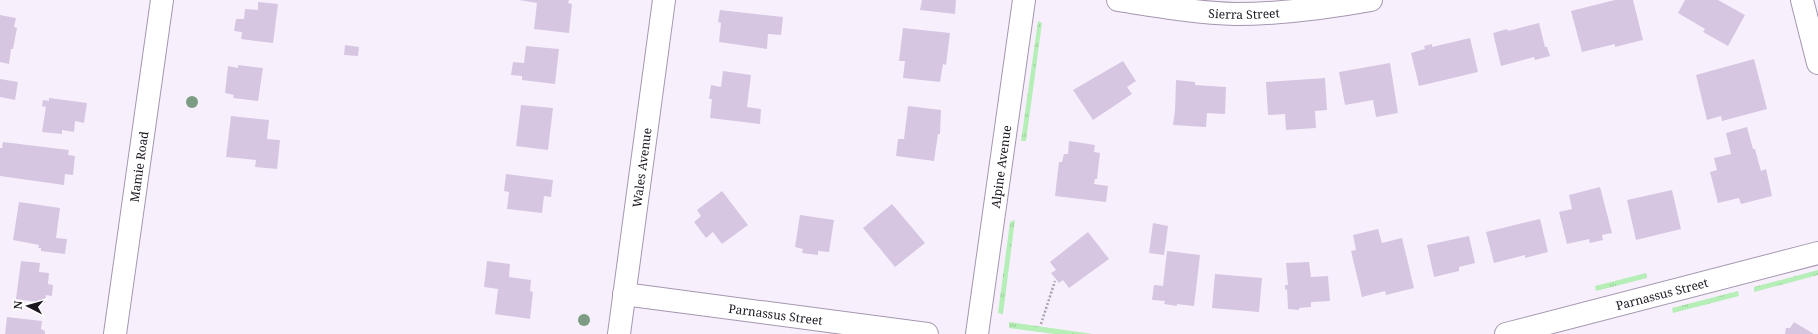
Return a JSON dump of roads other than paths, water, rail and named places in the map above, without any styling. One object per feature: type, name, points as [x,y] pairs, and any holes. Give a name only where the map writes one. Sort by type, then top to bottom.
[{"type":"street","name":"Mamie Road","points":[[115,334],[162,0]]},
{"type":"street","name":"Wales Avenue","points":[[619,334],[664,0]]},
{"type":"street","name":"Alpine Avenue","points":[[977,334],[1024,0]]},
{"type":"street","name":"Sierra Street","points":[[1118,0],[1188,10],[1236,14],[1320,8],[1371,0]]},
{"type":"street","points":[[1802,0],[1818,63]]},
{"type":"street","name":"Parnassus Street","points":[[1506,334],[1818,253]]},
{"type":"street","name":"Parnassus Street","points":[[624,294],[927,334]]}]
